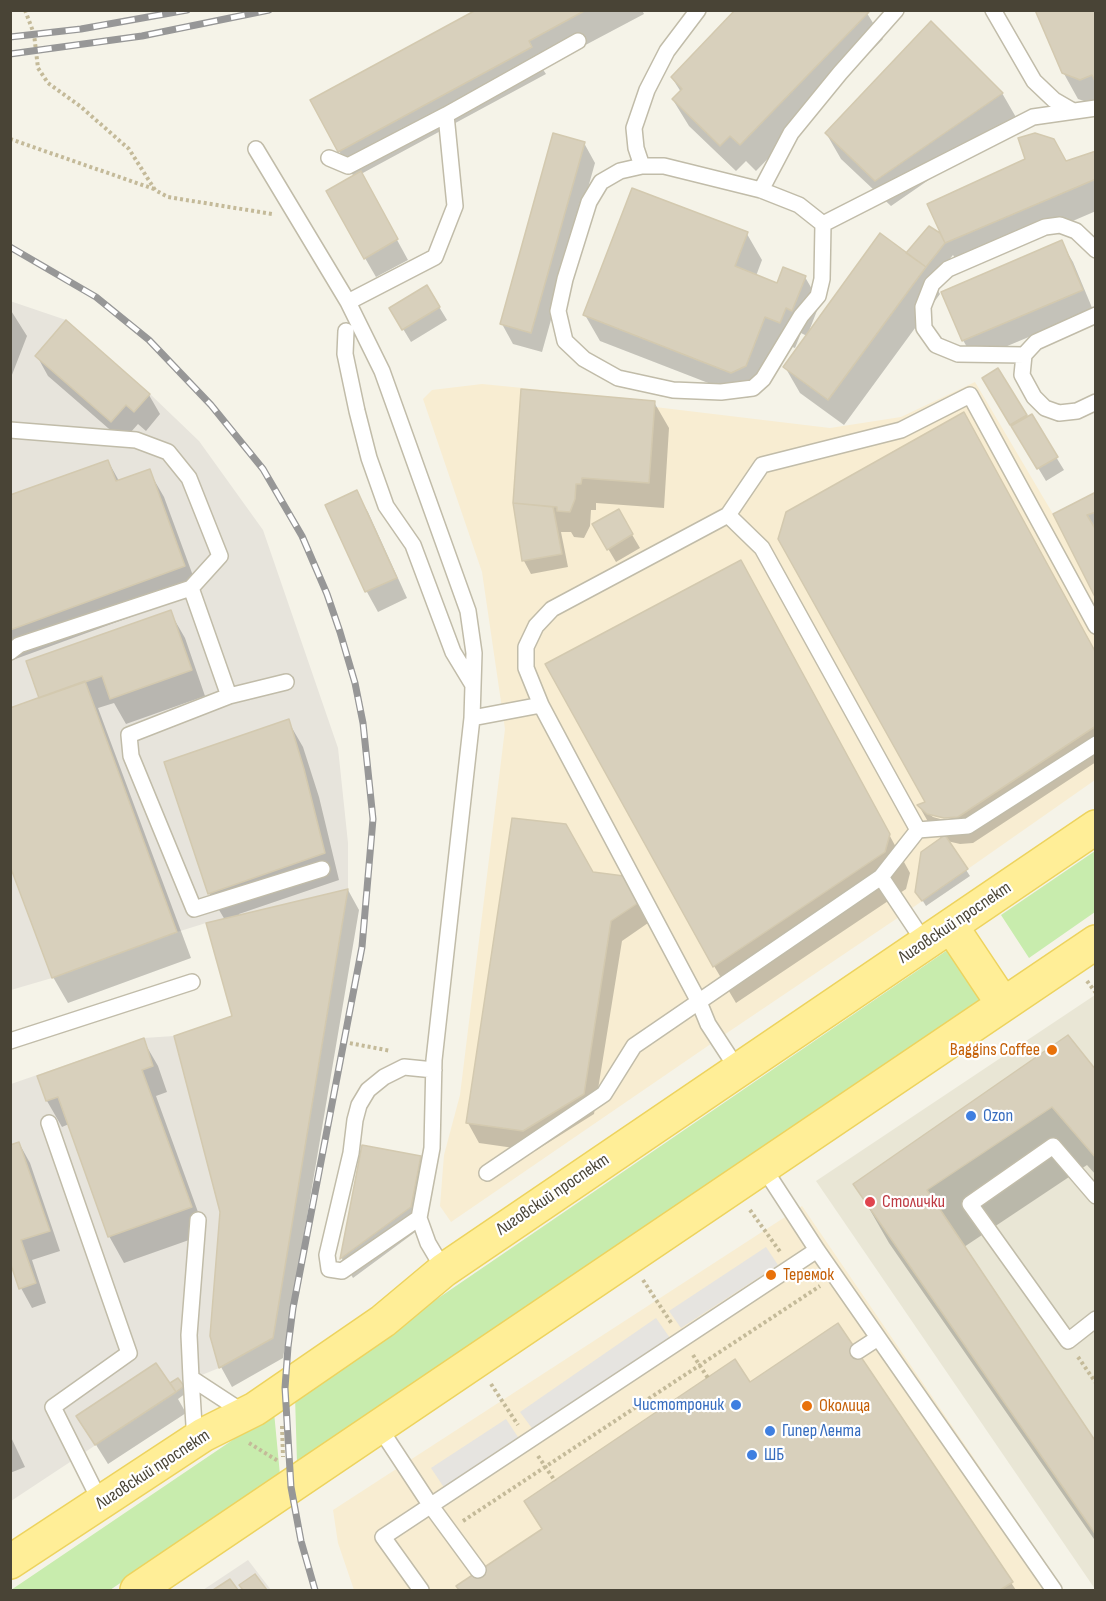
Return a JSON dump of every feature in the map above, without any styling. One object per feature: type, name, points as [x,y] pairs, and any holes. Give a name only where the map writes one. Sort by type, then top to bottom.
[{"type":"main road","name":"Лиговский проспект","points":[[10,1562],[220,1427],[280,1392],[383,1321],[444,1270],[1095,827]]},
{"type":"main road","points":[[938,935],[1003,1004]]},
{"type":"main road","points":[[137,1590],[1095,942]]},
{"type":"lane","points":[[642,166],[636,148],[634,128],[646,90],[668,51],[698,10]]},
{"type":"lane","points":[[760,190],[791,133],[896,10]]},
{"type":"lane","points":[[993,10],[1034,81],[1054,100],[1073,111]]},
{"type":"lane","points":[[329,158],[348,166],[446,115],[578,41]]},
{"type":"lane","points":[[823,224],[1034,117],[1095,108]]},
{"type":"lane","points":[[348,302],[435,256],[455,206],[446,115]]},
{"type":"lane","points":[[256,150],[348,302],[382,371],[468,611],[474,653],[472,718],[434,1070],[432,1148],[419,1218],[429,1243],[444,1270]]},
{"type":"lane","points":[[642,166],[664,166],[760,190],[800,205],[823,224],[822,279],[818,296],[801,316],[764,379],[753,388],[721,392],[673,390],[618,378],[584,359],[565,341],[558,311],[565,279],[589,202],[601,182],[620,171],[642,166]]},
{"type":"lane","points":[[1024,355],[958,354],[936,345],[924,328],[923,307],[932,284],[948,269],[1045,227],[1060,225],[1076,231],[1095,250]]},
{"type":"lane","points":[[1095,315],[1036,342],[1024,355],[1022,375],[1034,398],[1045,408],[1059,413],[1077,411],[1095,402]]},
{"type":"lane","points":[[346,331],[345,354],[357,411],[382,496],[386,506],[413,545],[453,652],[473,685]]},
{"type":"lane","points":[[738,1070],[708,1024],[699,1002],[541,705],[526,668],[526,647],[536,626],[552,609],[728,515],[762,465],[901,430],[970,395],[1095,626]]},
{"type":"lane","points":[[10,430],[136,440],[168,452],[189,478],[220,556],[191,588],[19,645],[10,652]]},
{"type":"lane","points":[[728,515],[762,548],[918,830]]},
{"type":"lane","points":[[191,588],[230,696]]},
{"type":"lane","points":[[286,682],[230,696],[129,735],[131,756],[194,909],[322,869]]},
{"type":"lane","points":[[472,718],[541,705]]},
{"type":"lane","points":[[487,1173],[604,1094],[634,1046],[882,877],[918,830],[968,826],[1095,744]]},
{"type":"lane","points":[[882,877],[938,935]]},
{"type":"lane","points":[[10,1041],[192,982]]},
{"type":"lane","points":[[419,1218],[342,1271],[329,1269],[327,1255],[351,1153],[359,1105],[368,1090],[384,1077],[404,1066],[434,1070]]},
{"type":"lane","points":[[49,1123],[129,1353],[53,1407],[101,1503]]},
{"type":"lane","points":[[1095,1196],[1053,1146],[970,1204],[1068,1341],[1095,1319]]},
{"type":"lane","points":[[763,1167],[1047,1588]]},
{"type":"lane","points":[[198,1220],[189,1335],[191,1378],[220,1427]]},
{"type":"lane","points":[[421,1590],[383,1538],[817,1250]]},
{"type":"lane","points":[[858,1351],[878,1338]]},
{"type":"lane","points":[[191,1378],[220,1427]]},
{"type":"lane","points":[[379,1427],[431,1506],[478,1570]]},
{"type":"path","points":[[25,10],[34,34],[38,68],[48,82],[129,148],[155,190]]},
{"type":"path","points":[[10,139],[155,190],[168,197],[297,217]]},
{"type":"path","points":[[1084,979],[1095,993]]},
{"type":"path","points":[[747,1207],[792,1267]]},
{"type":"path","points":[[449,1530],[826,1282]]},
{"type":"path","points":[[1068,1341],[1095,1383]]},
{"type":"path","points":[[220,1427],[284,1465],[280,1392]]},
{"type":"shaded area","points":[[10,301],[66,320],[150,394],[199,441],[263,530],[338,748],[348,843],[348,889],[273,1338],[219,1368],[182,1383],[184,1386],[176,1392],[11,1501],[11,1084],[144,1038],[174,1036],[232,1016],[206,923],[52,978],[11,990]]},
{"type":"shaded area","points":[[975,382],[1053,514],[1096,599],[1095,780],[905,913],[451,1222],[440,1206],[444,1155],[460,1095],[505,729],[482,572],[423,399],[432,390],[482,384],[655,401],[655,407],[830,428],[901,417]]},
{"type":"shaded area","points":[[1095,995],[1095,1589],[816,1181]]},
{"type":"shaded area","points":[[802,1206],[1064,1590],[354,1590],[338,1543],[333,1510]]},
{"type":"shaded area","points":[[766,1247],[778,1265],[681,1328],[669,1311]]},
{"type":"shaded area","points":[[656,1318],[670,1338],[534,1431],[520,1412]]},
{"type":"shaded area","points":[[506,1419],[520,1440],[445,1489],[431,1468]]},
{"type":"shaded area","points":[[248,1560],[271,1590],[203,1590]]},
{"type":"green space","points":[[1095,851],[1095,912],[1029,958],[1001,915]]},
{"type":"green space","points":[[949,949],[982,1000],[297,1463],[295,1396]]},
{"type":"green space","points":[[274,1412],[280,1475],[110,1590],[11,1590]]},
{"type":"building","points":[[476,10],[586,10],[529,41],[532,47],[338,152],[310,100]]},
{"type":"building","points":[[735,10],[869,12],[740,145],[730,136],[720,146],[672,99],[682,89],[671,77]]},
{"type":"building","points":[[1035,10],[1096,10],[1096,83],[1092,75],[1080,80],[1062,73]]},
{"type":"building","points":[[931,21],[1003,93],[875,181],[825,133]]},
{"type":"building","points":[[553,133],[585,142],[531,333],[500,324]]},
{"type":"building","points":[[1035,133],[1054,139],[1066,161],[1096,151],[1096,179],[945,243],[927,204],[1025,159],[1018,138]]},
{"type":"building","points":[[361,171],[398,239],[364,259],[326,191]]},
{"type":"building","points":[[632,188],[748,232],[735,266],[777,283],[783,267],[806,276],[792,311],[786,308],[780,323],[765,317],[746,366],[731,373],[583,315]]},
{"type":"building","points":[[929,226],[940,233],[945,243],[926,267],[906,253]]},
{"type":"building","points":[[880,233],[926,267],[828,400],[783,367]]},
{"type":"building","points":[[1062,240],[1083,290],[962,341],[941,292]]},
{"type":"building","points":[[427,285],[440,307],[402,330],[389,308]]},
{"type":"building","points":[[66,320],[150,394],[134,412],[126,405],[111,422],[35,356]]},
{"type":"building","points":[[998,368],[1027,415],[1010,425],[982,378]]},
{"type":"building","points":[[521,389],[655,401],[649,483],[582,478],[581,484],[576,484],[575,499],[570,512],[557,511],[557,507],[513,503]]},
{"type":"building","points":[[964,412],[1096,653],[1096,726],[958,817],[944,818],[927,814],[917,805],[925,802],[778,539],[786,512]]},
{"type":"building","points":[[1032,414],[1058,457],[1037,469],[1011,426]]},
{"type":"building","points":[[108,460],[116,481],[150,469],[185,566],[10,630],[10,495]]},
{"type":"building","points":[[357,490],[397,578],[365,592],[325,505]]},
{"type":"building","points":[[1096,492],[1096,512],[1087,515],[1096,530],[1096,599],[1053,514]]},
{"type":"building","points":[[513,503],[553,507],[562,554],[522,561]]},
{"type":"building","points":[[619,509],[633,534],[607,550],[592,524]]},
{"type":"building","points":[[741,560],[890,834],[885,852],[713,967],[545,664]]},
{"type":"building","points":[[171,610],[192,670],[110,699],[102,676],[39,698],[26,661]]},
{"type":"building","points":[[85,681],[177,932],[52,978],[10,866],[10,708]]},
{"type":"building","points":[[289,719],[325,853],[208,894],[164,762]]},
{"type":"building","points":[[512,818],[566,824],[593,872],[624,876],[638,903],[611,921],[584,1094],[523,1131],[466,1123]]},
{"type":"building","points":[[945,835],[968,869],[922,901],[915,892],[921,852]]},
{"type":"building","points":[[348,889],[273,1338],[219,1368],[210,1336],[220,1212],[174,1036],[232,1016],[206,923]]},
{"type":"building","points":[[1068,1035],[1096,1070],[1096,1158],[1052,1107],[927,1190],[1096,1442],[1096,1535],[853,1184]]},
{"type":"building","points":[[144,1038],[153,1066],[142,1070],[192,1207],[108,1237],[58,1097],[46,1101],[37,1076]]},
{"type":"building","points":[[19,1142],[50,1231],[21,1240],[36,1283],[19,1289],[10,1262],[10,1145]]},
{"type":"building","points":[[362,1145],[421,1156],[411,1207],[340,1259]]},
{"type":"building","name":"Гипер Лента","points":[[838,1323],[1013,1582],[1000,1590],[459,1590],[456,1586],[542,1529],[524,1501],[735,1359],[750,1382]]},
{"type":"building","points":[[156,1363],[176,1392],[95,1445],[76,1416]]},
{"type":"building","points":[[178,1378],[184,1386],[176,1392],[170,1383]]},
{"type":"building","points":[[255,1574],[267,1590],[243,1590],[239,1585]]},
{"type":"building","points":[[230,1579],[238,1590],[213,1590]]},
{"type":"railway","points":[[10,37],[81,29],[187,10]]},
{"type":"railway","points":[[10,54],[142,36],[269,10]]},
{"type":"railway","points":[[10,247],[96,297],[149,340],[211,405],[263,469],[302,536],[327,594],[355,683],[363,723],[373,819],[362,947],[293,1308],[285,1388],[291,1487],[301,1541],[315,1590]]},
{"type":"place","name":"Baggins Coffee","points":[[1052,1050]]},
{"type":"place","name":"Ozon","points":[[971,1116]]},
{"type":"place","name":"Столички","points":[[870,1202]]},
{"type":"place","name":"Теремок","points":[[771,1275]]},
{"type":"place","name":"Чистотроник","points":[[736,1405]]},
{"type":"place","name":"Околица","points":[[807,1406]]},
{"type":"place","name":"Гипер Лента","points":[[770,1431]]},
{"type":"place","name":"ШБ","points":[[752,1455]]}]
